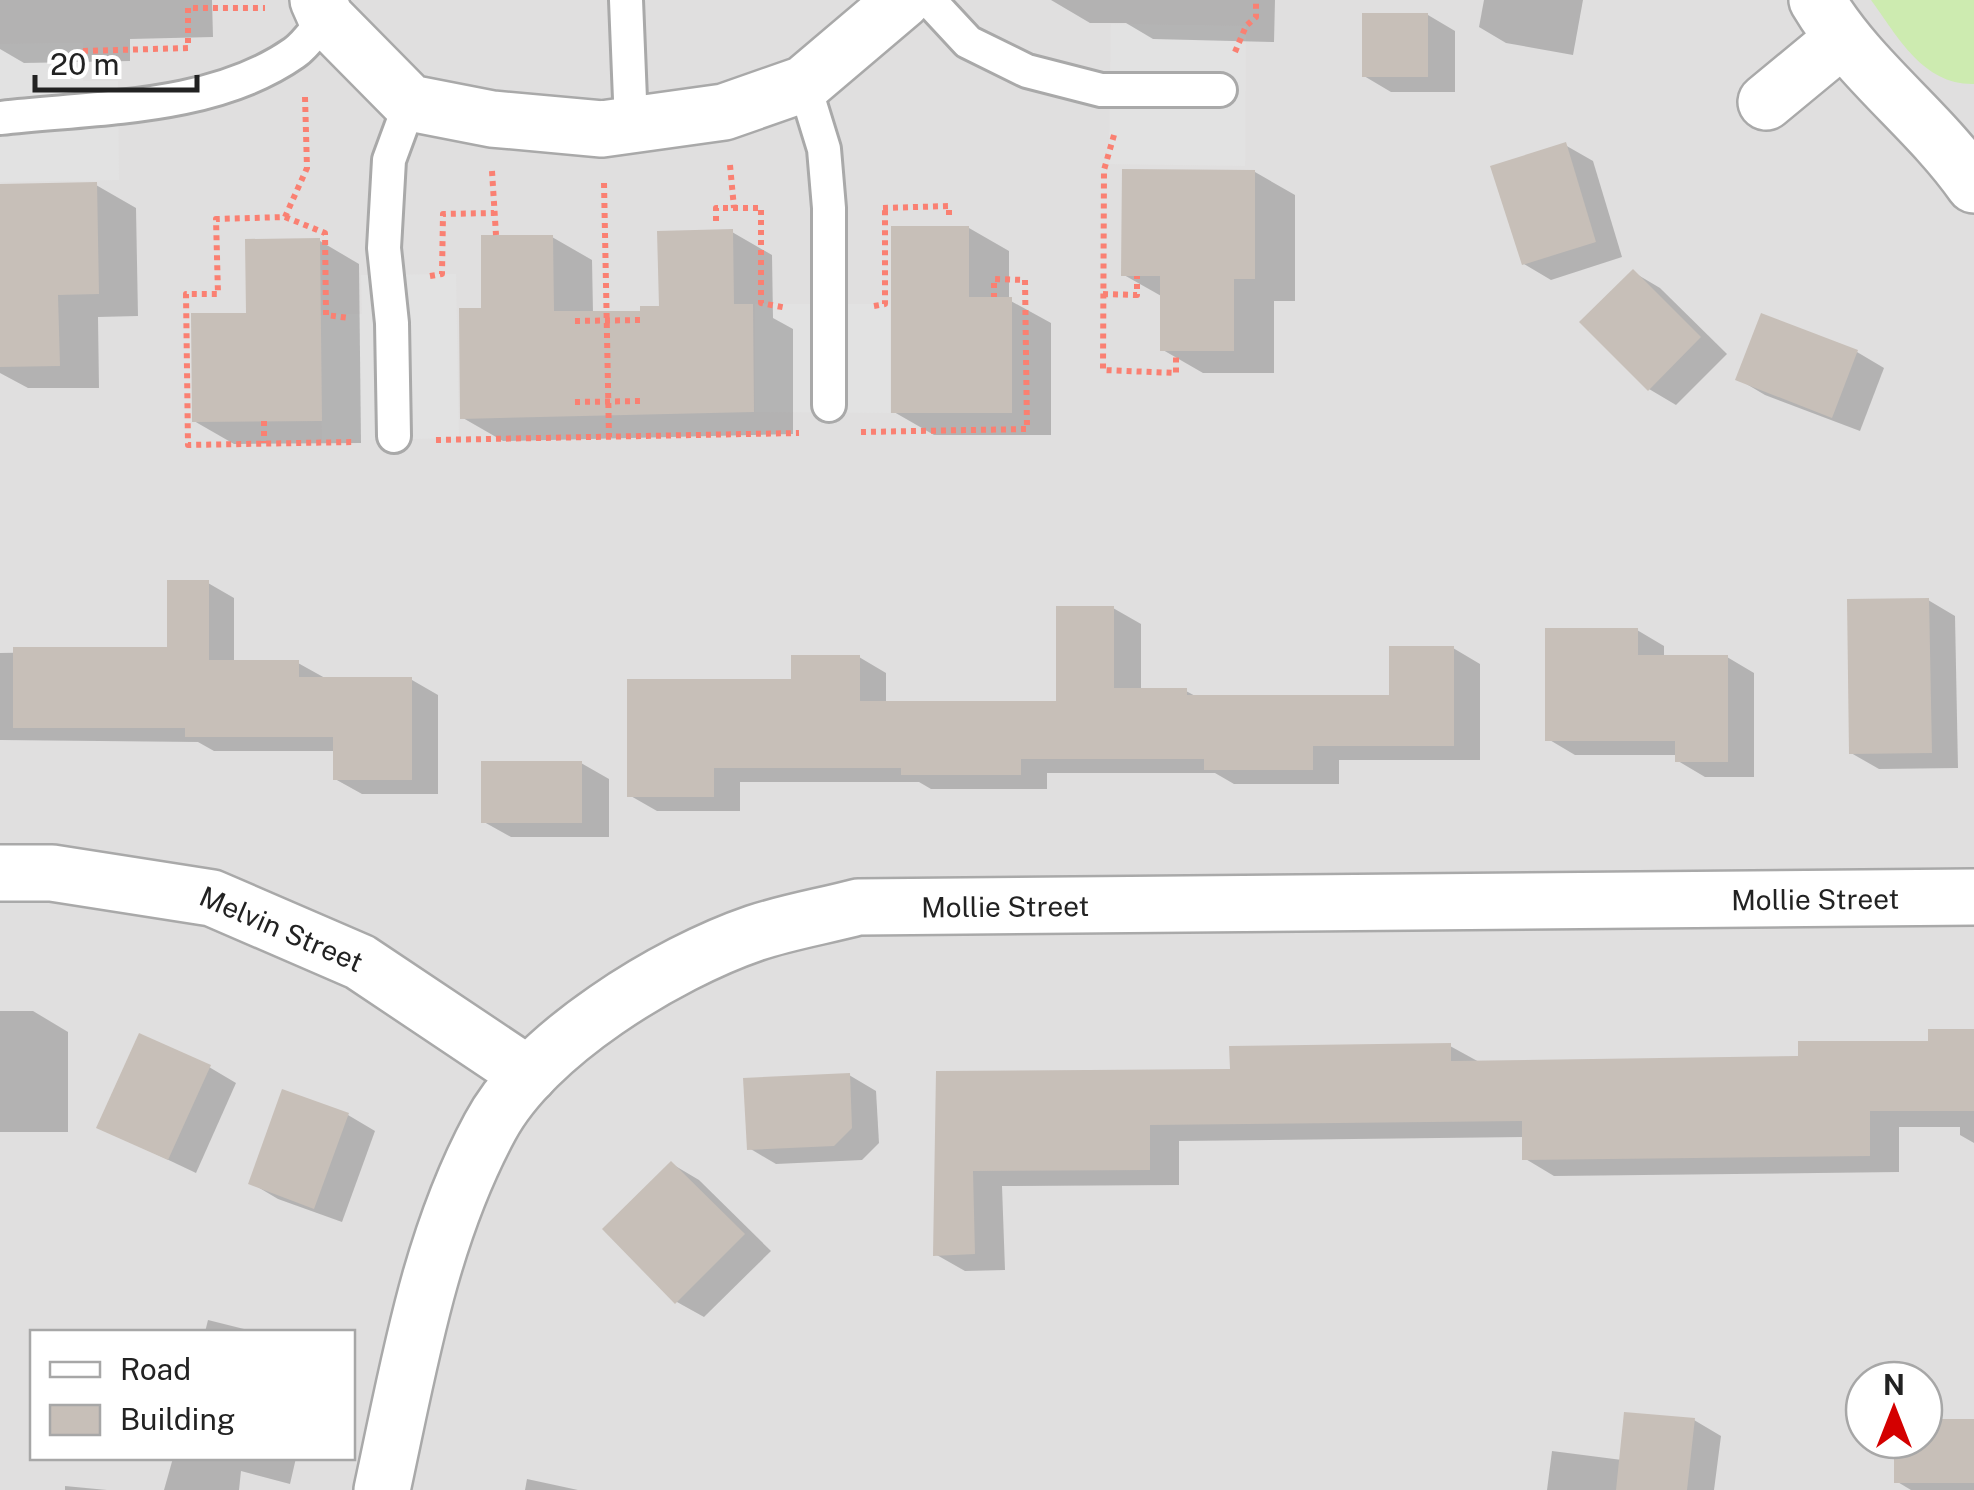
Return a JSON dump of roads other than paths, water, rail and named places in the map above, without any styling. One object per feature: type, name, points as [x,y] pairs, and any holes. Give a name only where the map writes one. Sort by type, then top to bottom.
[{"type":"street","points":[[303,9],[410,102],[492,119],[602,129],[724,112],[804,84],[902,0]]},
{"type":"street","points":[[1766,102],[1829,20],[1965,156]]},
{"type":"street","name":"Melvin Street","points":[[0,873],[52,873],[212,898],[360,962],[530,1075]]},
{"type":"street","name":"Mollie Street","points":[[382,1490],[430,1269],[490,1125],[530,1075],[574,1035],[665,975],[754,934],[858,907],[1974,897]]},
{"type":"lane","points":[[626,0],[631,124]]},
{"type":"lane","points":[[929,0],[968,42],[1027,71],[1100,90],[1220,90]]},
{"type":"lane","points":[[0,118],[184,96],[246,77],[296,52],[303,9]]},
{"type":"lane","points":[[804,84],[824,149],[830,208],[829,405]]},
{"type":"lane","points":[[394,436],[392,324],[384,248],[389,160],[410,102]]}]
